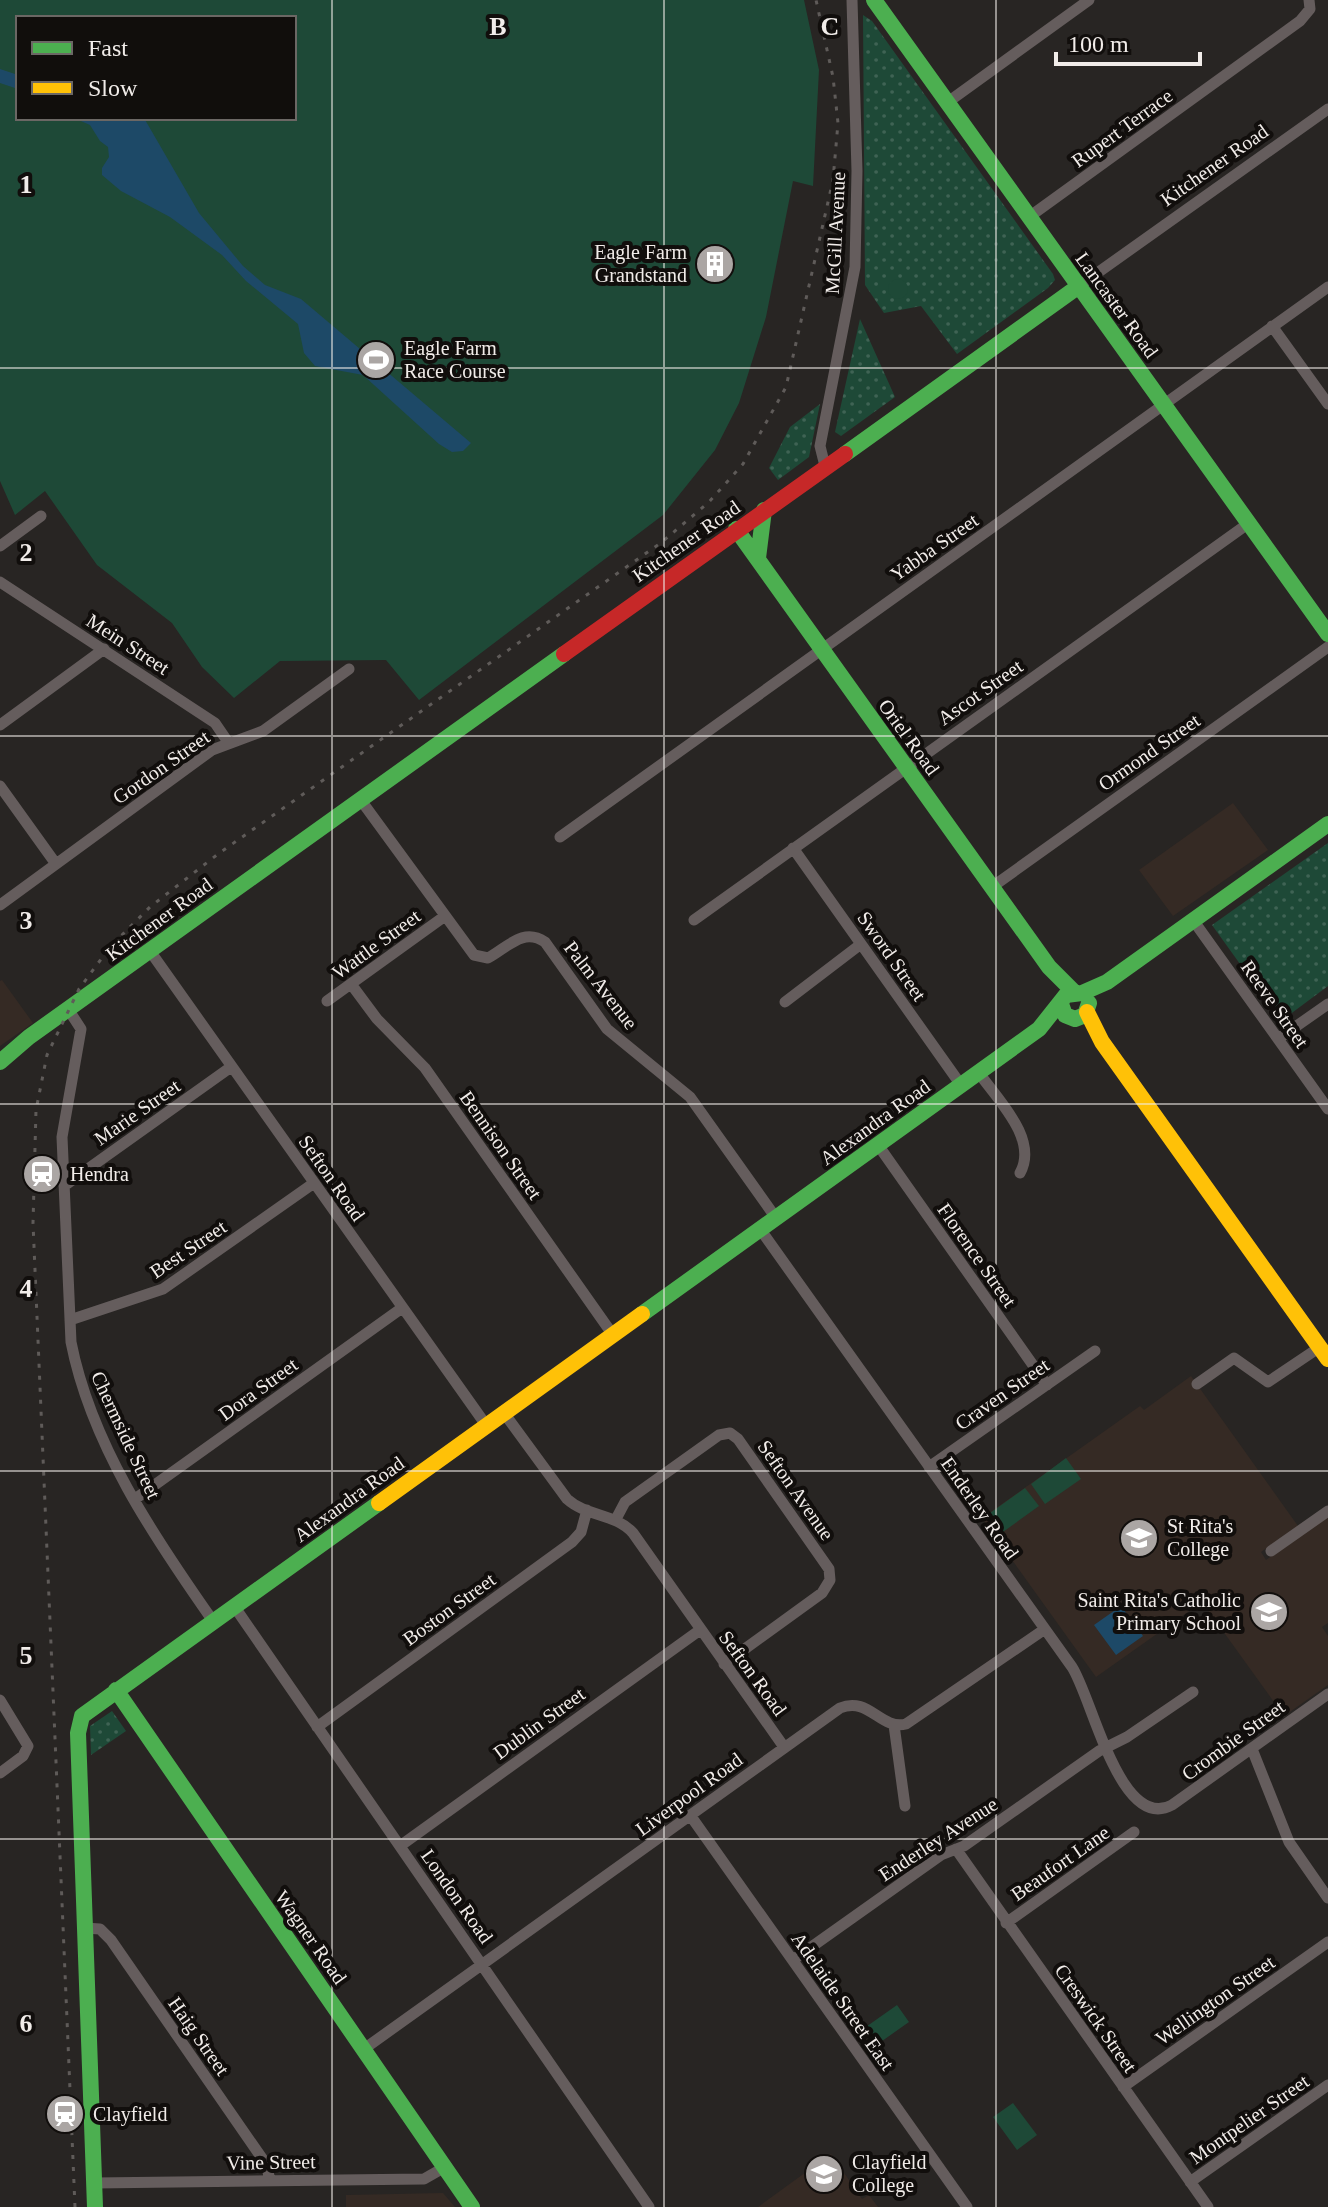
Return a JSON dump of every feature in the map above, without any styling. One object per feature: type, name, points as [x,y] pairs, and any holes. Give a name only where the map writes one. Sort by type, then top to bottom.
[{"type":"street","name":"Lancaster Road","points":[[874,0],[1328,634]]},
{"type":"street","points":[[948,102],[1089,0]]},
{"type":"street","name":"McGill Avenue","points":[[825,466],[820,446],[855,267],[857,171],[850,1]]},
{"type":"street","name":"Rupert Terrace","points":[[1029,217],[1294,26],[1310,4]]},
{"type":"street","name":"Kitchener Road","points":[[29,1037],[1328,109]]},
{"type":"street","name":"Yabba Street","points":[[560,837],[1328,287]]},
{"type":"street","points":[[1272,326],[1328,404]]},
{"type":"street","points":[[758,558],[764,510]]},
{"type":"street","points":[[0,546],[41,516]]},
{"type":"street","name":"Ascot Street","points":[[694,920],[1249,523]]},
{"type":"street","name":"Oriel Road","points":[[736,529],[1324,1353]]},
{"type":"street","name":"Mein Street","points":[[0,582],[215,723],[228,742]]},
{"type":"street","name":"Ormond Street","points":[[992,887],[1328,647]]},
{"type":"street","points":[[0,725],[104,649]]},
{"type":"street","name":"Gordon Street","points":[[0,905],[212,750],[263,731],[349,669]]},
{"type":"street","points":[[0,786],[56,864]]},
{"type":"street","name":"Palm Avenue","points":[[360,799],[445,916],[480,958],[493,956],[523,936],[534,936],[545,942],[607,1029],[690,1097],[776,1218]]},
{"type":"street","name":"Alexandra Road","points":[[95,2207],[79,1721],[116,1690],[1328,824]]},
{"type":"street","name":"Sword Street","points":[[793,848],[961,1085]]},
{"type":"street","name":"Wattle Street","points":[[327,1001],[445,916]]},
{"type":"street","name":"Reeve Street","points":[[1193,920],[1328,1109]]},
{"type":"street","points":[[785,1002],[800,987],[861,944]]},
{"type":"street","name":"Sefton Road","points":[[150,951],[486,1425]]},
{"type":"street","name":"Bennison Street","points":[[351,984],[377,1019],[425,1068],[613,1335]]},
{"type":"street","points":[[1278,1039],[1328,1004]]},
{"type":"street","name":"Chermside Street","points":[[68,1009],[81,1029],[62,1124],[70,1320],[76,1369],[85,1395],[154,1535],[213,1621]]},
{"type":"street","points":[[0,1053],[19,1039],[29,1037]]},
{"type":"street","points":[[0,1062],[29,1037]]},
{"type":"street","name":"Marie Street","points":[[64,1186],[231,1067]]},
{"type":"street","points":[[979,1073],[1022,1136],[1024,1162],[1020,1173]]},
{"type":"street","name":"Florence Street","points":[[878,1145],[1047,1385]]},
{"type":"street","name":"Best Street","points":[[70,1320],[163,1289],[314,1183]]},
{"type":"street","name":"Enderley Road","points":[[760,1229],[1045,1629],[1084,1687],[1104,1748],[1137,1800],[1156,1810]]},
{"type":"street","name":"Dora Street","points":[[135,1499],[402,1308]]},
{"type":"street","name":"Craven Street","points":[[929,1467],[1095,1351]]},
{"type":"street","points":[[1197,1384],[1234,1358],[1268,1382],[1324,1353]]},
{"type":"street","name":"Sefton Road","points":[[504,1413],[567,1499],[587,1510],[616,1519],[633,1533],[784,1747]]},
{"type":"street","name":"Sefton Avenue","points":[[616,1519],[625,1502],[719,1435],[730,1433],[738,1439],[829,1569],[830,1580],[822,1593],[724,1664]]},
{"type":"street","name":"Boston Street","points":[[317,1727],[572,1542],[581,1532],[587,1510]]},
{"type":"street","points":[[1271,1551],[1328,1511]]},
{"type":"street","name":"London Road","points":[[234,1606],[649,2207]]},
{"type":"street","points":[[905,1806],[894,1725],[914,1720],[1045,1629]]},
{"type":"street","name":"Dublin Street","points":[[400,1846],[700,1630]]},
{"type":"street","name":"Wagner Road","points":[[116,1690],[472,2207]]},
{"type":"street","name":"Enderley Avenue","points":[[793,1960],[941,1855],[956,1849],[1104,1748],[1193,1692]]},
{"type":"street","name":"Crombie Street","points":[[1156,1810],[1172,1805],[1328,1694]]},
{"type":"street","points":[[0,1700],[28,1746],[23,1756],[0,1773]]},
{"type":"street","name":"Liverpool Road","points":[[364,2049],[784,1747],[848,1705],[867,1707],[894,1725]]},
{"type":"street","points":[[1252,1749],[1289,1842],[1328,1898]]},
{"type":"street","name":"Adelaide Street East","points":[[690,1815],[967,2207]]},
{"type":"street","name":"Beaufort Lane","points":[[1006,1923],[1134,1832]]},
{"type":"street","name":"Creswick Street","points":[[956,1849],[1208,2207]]},
{"type":"street","name":"Haig Street","points":[[85,1928],[100,1929],[111,1940],[266,2164],[270,2180]]},
{"type":"street","name":"Wellington Street","points":[[1123,2087],[1328,1942]]},
{"type":"street","name":"Montpelier Street","points":[[1190,2182],[1328,2085]]},
{"type":"street","name":"Vine Street","points":[[95,2183],[424,2179],[445,2167]]},
{"type":"shaded area","points":[[1233,803],[1268,850],[1173,916],[1139,870]]},
{"type":"shaded area","points":[[0,981],[33,1023],[0,1046]]},
{"type":"shaded area","name":"St Rita's College","points":[[1191,1376],[1298,1526],[1261,1552],[1266,1560],[1328,1516],[1328,1623],[1322,1627],[1328,1636],[1328,1685],[1284,1716],[1202,1602],[1096,1677],[982,1518],[1140,1406],[1144,1410]]},
{"type":"shaded area","name":"Clayfield College","points":[[831,2154],[862,2199],[869,2195],[878,2207],[758,2207]]},
{"type":"shaded area","points":[[443,2193],[455,2207],[346,2207],[346,2195]]},
{"type":"green space","name":"Eagle Farm Race Course","points":[[0,0],[804,0],[819,70],[813,186],[793,181],[766,317],[739,403],[715,450],[663,515],[419,700],[386,660],[280,661],[234,698],[202,667],[172,623],[97,565],[45,491],[15,515],[0,481]]},
{"type":"green space","points":[[863,15],[872,21],[1055,280],[957,354],[921,306],[884,313],[865,285]]},
{"type":"green space","points":[[898,279],[905,282],[908,289],[905,296],[898,299],[891,296],[888,289],[891,282]]},
{"type":"green space","points":[[860,319],[895,397],[841,436],[835,432]]},
{"type":"green space","points":[[820,404],[809,457],[778,480],[769,468],[790,427]]},
{"type":"green space","points":[[1328,843],[1328,986],[1281,1021],[1212,925]]},
{"type":"green space","points":[[1066,1458],[1081,1479],[1045,1504],[1031,1484]]},
{"type":"green space","points":[[1025,1488],[1039,1506],[1003,1532],[990,1513]]},
{"type":"green space","points":[[112,1711],[126,1731],[91,1755],[90,1726]]},
{"type":"green space","points":[[897,2005],[909,2022],[875,2046],[863,2029]]},
{"type":"green space","points":[[1013,2103],[1037,2135],[1017,2150],[993,2117]]},
{"type":"water","points":[[0,69],[16,74],[16,88],[0,83]]},
{"type":"water","points":[[79,120],[145,120],[199,213],[243,266],[265,285],[301,299],[471,443],[463,451],[452,452],[439,444],[363,375],[315,366],[304,353],[298,324],[246,281],[222,255],[170,217],[121,191],[102,175],[102,168],[109,157],[108,147],[90,125]]},
{"type":"water","points":[[1121,1606],[1143,1636],[1116,1655],[1094,1625]]},
{"type":"railway","points":[[75,2207],[33,1223],[36,1110],[47,1055],[79,989],[110,947],[150,907],[218,854],[662,542],[709,502],[743,464],[786,387],[833,180],[838,123],[833,77],[816,0]]},
{"type":"traffic: fast","points":[[874,0],[1328,634]]},
{"type":"traffic: fast","points":[[845,454],[1079,286]]},
{"type":"traffic: fast","points":[[758,558],[764,510]]},
{"type":"traffic: fast","points":[[736,529],[1049,967],[1074,992]]},
{"type":"traffic: fast","points":[[0,1062],[29,1037],[564,654]]},
{"type":"traffic: fast","points":[[1082,993],[1107,982],[1328,824]]},
{"type":"traffic: fast","points":[[642,1314],[1039,1029],[1066,995],[1082,993]]},
{"type":"traffic: fast","points":[[1061,1004],[1065,1015],[1075,1019],[1085,1015],[1089,1003]]},
{"type":"traffic: fast","points":[[95,2207],[78,1733],[82,1716],[379,1503]]},
{"type":"traffic: fast","points":[[116,1690],[472,2207]]},
{"type":"traffic: slow","points":[[1087,1012],[1102,1042],[1328,1359]]},
{"type":"traffic: slow","points":[[379,1503],[642,1314]]},
{"type":"traffic: jam","points":[[564,654],[845,454]]},
{"type":"place","name":"Eagle Farm Grandstand","points":[[715,264]]},
{"type":"place","name":"Eagle Farm Race Course","points":[[376,360]]},
{"type":"place","name":"Hendra","points":[[42,1174]]},
{"type":"place","name":"St Rita's College","points":[[1139,1538]]},
{"type":"place","name":"Saint Rita's Catholic Primary School","points":[[1269,1612]]},
{"type":"place","name":"Clayfield","points":[[65,2114]]},
{"type":"place","name":"Clayfield College","points":[[824,2174]]}]
